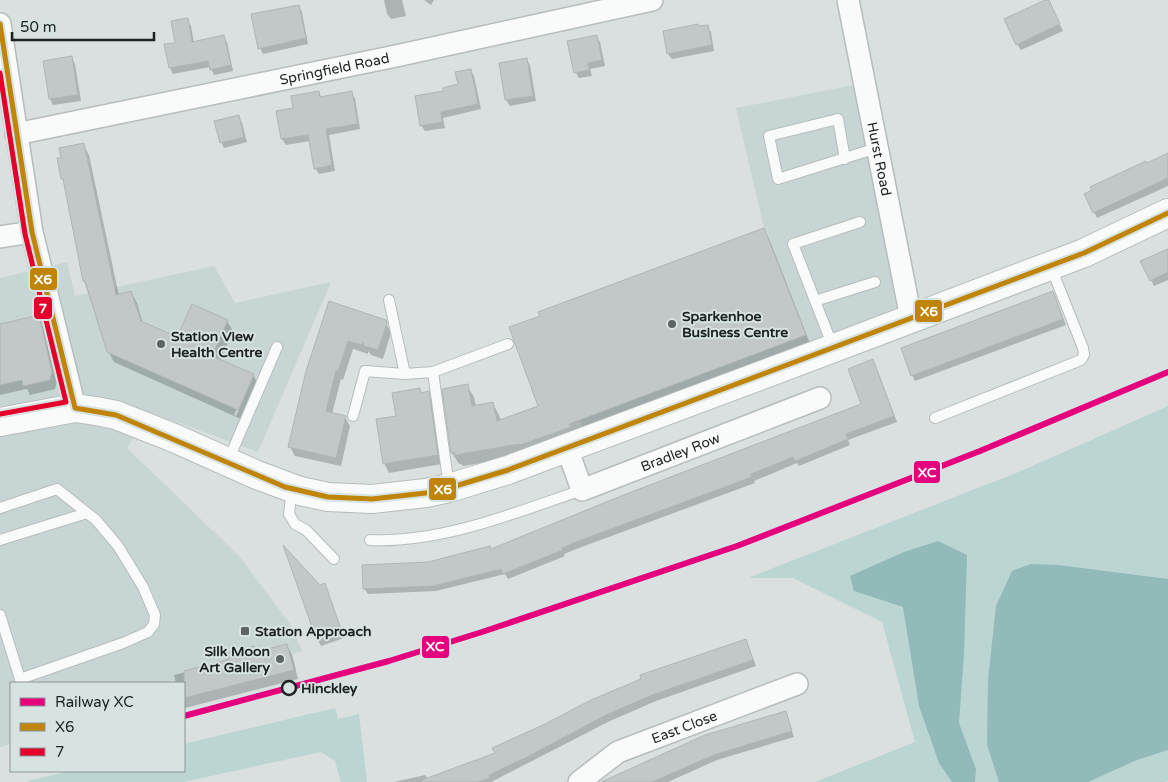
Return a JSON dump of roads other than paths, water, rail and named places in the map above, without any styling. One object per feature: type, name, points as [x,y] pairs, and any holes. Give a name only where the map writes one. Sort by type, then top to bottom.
[{"type":"main road","points":[[0,422],[75,408],[116,415],[292,489],[328,496],[372,499],[449,488],[508,470],[1050,266],[1102,245],[1168,212]]},
{"type":"street","name":"Springfield Road","points":[[16,134],[396,56],[652,0]]},
{"type":"street","name":"Hurst Road","points":[[848,0],[911,318]]},
{"type":"street","points":[[0,24],[2,56],[32,232],[75,408]]},
{"type":"street","points":[[0,238],[32,232]]},
{"type":"street","name":"Bradley Row","points":[[582,490],[820,398]]},
{"type":"street","points":[[567,448],[582,490]]},
{"type":"street","name":"East Close","points":[[579,782],[618,752],[797,684]]},
{"type":"lane","points":[[845,159],[838,119],[769,136],[778,179],[845,159],[877,148]]},
{"type":"lane","points":[[834,348],[793,244],[860,222]]},
{"type":"lane","points":[[935,418],[1081,360],[1084,355],[1082,348],[1050,266]]},
{"type":"lane","points":[[815,301],[875,282]]},
{"type":"lane","points":[[389,300],[405,374]]},
{"type":"lane","points":[[353,416],[365,371],[405,374],[433,372],[508,344]]},
{"type":"lane","points":[[228,462],[277,347]]},
{"type":"lane","points":[[433,372],[449,488]]},
{"type":"lane","points":[[0,508],[58,489],[96,520],[118,546],[143,587],[155,615],[154,624],[148,632],[123,643],[20,679],[0,615]]},
{"type":"lane","points":[[292,489],[289,514],[295,524],[306,530],[334,559]]},
{"type":"lane","points":[[370,540],[394,541],[428,536],[497,519],[582,490]]},
{"type":"lane","points":[[0,540],[88,513]]},
{"type":"rail line","name":"XC","points":[[185,716],[389,661],[482,632],[737,546],[980,451],[1168,372]]},
{"type":"place","name":"Sparkenhoe Business Centre","points":[[672,324]]},
{"type":"place","name":"Station View Health Centre","points":[[161,344]]},
{"type":"place","name":"Station Approach","points":[[245,631]]},
{"type":"place","name":"Silk Moon Art Gallery","points":[[280,659]]},
{"type":"place","name":"Hinckley","points":[[289,688]]}]
